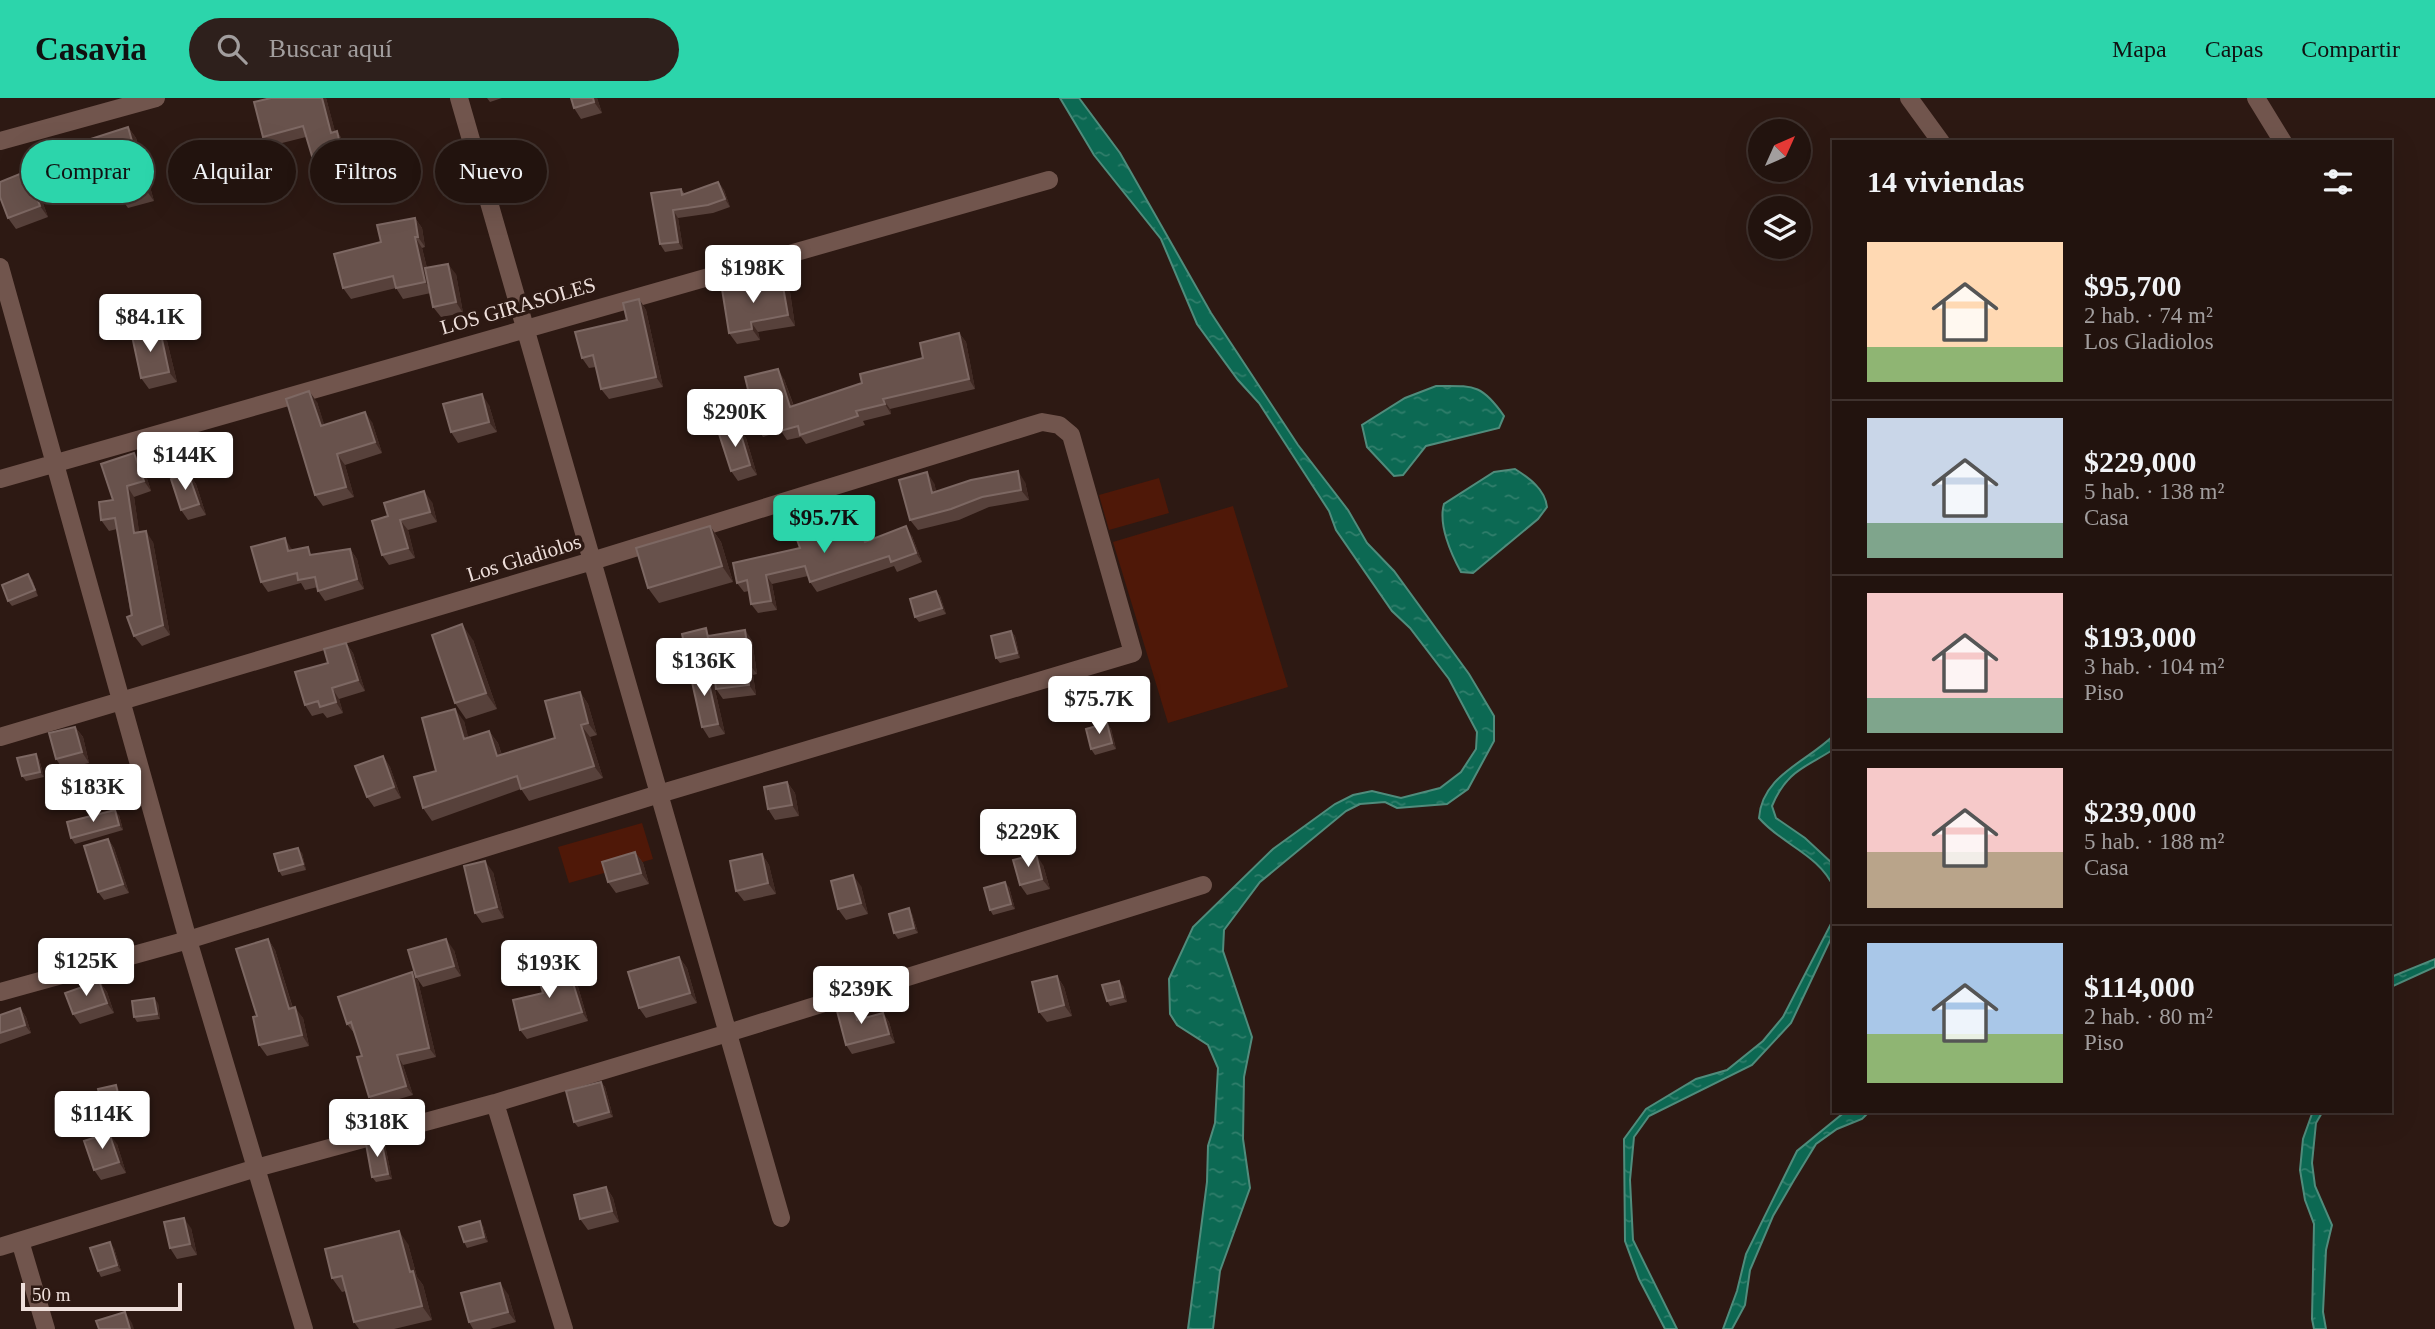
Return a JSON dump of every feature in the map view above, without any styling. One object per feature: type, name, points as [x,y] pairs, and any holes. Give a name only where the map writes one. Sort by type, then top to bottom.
[{"type":"street","points":[[0,141],[156,98]]},
{"type":"street","points":[[458,98],[781,1218]]},
{"type":"street","points":[[1899,98],[1909,98],[1940,140]]},
{"type":"street","points":[[2256,98],[2282,140]]},
{"type":"street","name":"LOS GIRASOLES","points":[[0,479],[1049,180]]},
{"type":"street","points":[[0,267],[188,940],[304,1329]]},
{"type":"street","name":"Los Gladiolos","points":[[0,737],[123,703],[1041,422],[1059,425],[1071,435],[1133,653],[659,793]]},
{"type":"street","points":[[0,992],[188,940],[659,793]]},
{"type":"street","points":[[0,1247],[256,1168],[495,1103],[728,1033],[1203,885]]},
{"type":"street","points":[[495,1103],[564,1329]]},
{"type":"street","points":[[20,1241],[46,1329]]},
{"type":"shaded area","points":[[1159,478],[1169,513],[1109,530],[1099,495]]},
{"type":"shaded area","points":[[1233,506],[1288,687],[1168,723],[1113,542]]},
{"type":"shaded area","points":[[642,823],[653,859],[569,883],[558,847]]},
{"type":"water","points":[[1060,98],[1079,98],[1120,153],[1211,313],[1298,445],[1348,510],[1367,543],[1394,571],[1469,674],[1494,716],[1494,741],[1468,789],[1447,804],[1397,808],[1385,802],[1360,804],[1346,811],[1260,882],[1224,930],[1223,951],[1252,1037],[1244,1077],[1243,1139],[1250,1188],[1220,1271],[1213,1329],[1188,1329],[1207,1182],[1208,1146],[1215,1123],[1218,1068],[1208,1045],[1177,1025],[1170,1014],[1169,979],[1193,927],[1273,849],[1335,804],[1353,795],[1372,791],[1401,798],[1440,788],[1461,772],[1476,749],[1477,732],[1449,679],[1410,628],[1392,611],[1336,530],[1329,511],[1259,403],[1238,380],[1197,324],[1161,239],[1094,155]]},
{"type":"water","points":[[1436,386],[1468,387],[1482,392],[1504,416],[1499,428],[1426,446],[1403,475],[1394,476],[1367,447],[1362,425],[1405,398]]},
{"type":"water","points":[[1515,469],[1540,489],[1547,507],[1538,519],[1473,573],[1461,572],[1444,530],[1444,504],[1494,472]]},
{"type":"water","points":[[1832,737],[1832,750],[1791,777],[1772,806],[1776,818],[1805,838],[1832,863],[1832,885],[1810,858],[1778,836],[1759,818],[1762,803],[1777,780]]},
{"type":"water","points":[[1832,922],[1832,936],[1791,1023],[1752,1065],[1649,1116],[1634,1137],[1630,1180],[1633,1240],[1677,1329],[1665,1329],[1639,1279],[1625,1241],[1624,1139],[1646,1109],[1696,1079],[1727,1070],[1763,1041],[1783,1017]]},
{"type":"water","points":[[2435,959],[2435,967],[2392,987],[2392,977]]},
{"type":"water","points":[[1844,1113],[1868,1113],[1862,1119],[1837,1129],[1816,1144],[1773,1216],[1750,1270],[1745,1305],[1732,1329],[1723,1329],[1737,1291],[1746,1254],[1797,1151]]},
{"type":"water","points":[[2312,1113],[2322,1113],[2316,1123],[2312,1163],[2315,1186],[2332,1225],[2326,1250],[2323,1312],[2326,1329],[2314,1329],[2312,1319],[2314,1224],[2305,1200],[2300,1170],[2303,1139]]},
{"type":"building","points":[[271,98],[322,98],[331,133],[337,131],[339,140],[310,140],[310,149],[303,126],[263,137],[254,102]]},
{"type":"building","points":[[571,98],[593,98],[594,102],[574,108]]},
{"type":"building","points":[[128,127],[132,140],[88,140]]},
{"type":"building","points":[[21,173],[21,203],[39,203],[40,206],[8,218],[0,197],[0,182]]},
{"type":"building","points":[[718,182],[725,199],[708,205],[673,210],[678,242],[660,244],[651,193],[681,189],[682,195]]},
{"type":"building","points":[[415,218],[418,237],[415,237],[425,282],[396,288],[393,276],[343,288],[334,254],[381,242],[377,225]]},
{"type":"building","points":[[448,264],[456,302],[433,307],[425,268]]},
{"type":"building","points":[[782,281],[788,315],[751,322],[752,329],[729,333],[722,289]]},
{"type":"building","points":[[639,299],[656,377],[601,389],[593,355],[582,358],[575,332],[627,320],[623,303]]},
{"type":"building","points":[[160,330],[169,372],[141,378],[132,336]]},
{"type":"building","points":[[959,333],[969,379],[883,399],[885,404],[856,411],[858,416],[800,435],[798,426],[780,431],[778,420],[757,427],[745,377],[778,369],[790,407],[862,383],[860,374],[923,358],[920,343]]},
{"type":"building","points":[[309,391],[321,426],[365,412],[375,442],[337,454],[346,487],[315,495],[286,399]]},
{"type":"building","points":[[482,394],[489,422],[451,432],[443,404]]},
{"type":"building","points":[[739,428],[750,465],[731,471],[719,434]]},
{"type":"building","points":[[134,453],[144,481],[127,486],[134,533],[146,531],[163,625],[134,636],[127,617],[132,615],[115,518],[101,520],[99,502],[113,500],[101,464]]},
{"type":"building","points":[[1018,471],[1021,490],[982,497],[910,520],[899,480],[927,472],[932,493],[971,480]]},
{"type":"building","points":[[188,473],[199,504],[181,510],[171,479]]},
{"type":"building","points":[[424,491],[430,512],[400,520],[408,548],[382,555],[372,521],[388,516],[384,503]]},
{"type":"building","points":[[855,511],[865,542],[906,526],[916,553],[891,562],[889,556],[810,582],[805,566],[766,575],[771,601],[751,604],[747,580],[737,583],[733,563],[800,548],[796,537],[836,524],[834,518]]},
{"type":"building","points":[[710,526],[722,566],[648,588],[636,548]]},
{"type":"building","points":[[285,538],[288,551],[308,547],[310,555],[350,549],[357,579],[318,591],[315,577],[298,580],[297,573],[261,582],[251,547]]},
{"type":"building","points":[[28,574],[35,590],[8,601],[2,585]]},
{"type":"building","points":[[936,591],[942,608],[915,617],[910,599]]},
{"type":"building","points":[[462,624],[486,693],[455,703],[432,635]]},
{"type":"building","points":[[706,628],[710,648],[686,653],[682,634]]},
{"type":"building","points":[[745,630],[750,665],[746,665],[749,685],[716,689],[708,636]]},
{"type":"building","points":[[1011,631],[1017,653],[996,658],[991,636]]},
{"type":"building","points":[[346,643],[358,680],[332,688],[336,702],[320,707],[318,701],[305,705],[295,672],[328,663],[324,649]]},
{"type":"building","points":[[706,670],[718,724],[702,727],[690,673]]},
{"type":"building","points":[[580,692],[588,723],[581,725],[594,766],[521,789],[517,776],[423,808],[414,777],[436,771],[422,718],[455,709],[464,739],[489,731],[497,756],[555,738],[545,701]]},
{"type":"building","points":[[1107,723],[1112,743],[1091,749],[1086,729]]},
{"type":"building","points":[[75,727],[82,752],[56,759],[49,733]]},
{"type":"building","points":[[36,754],[40,772],[22,776],[17,758]]},
{"type":"building","points":[[383,756],[394,787],[367,797],[355,766]]},
{"type":"building","points":[[787,782],[792,805],[768,809],[764,787]]},
{"type":"building","points":[[115,810],[119,825],[71,838],[67,822]]},
{"type":"building","points":[[108,839],[123,884],[98,892],[84,846]]},
{"type":"building","points":[[298,848],[303,864],[279,871],[274,854]]},
{"type":"building","points":[[635,852],[641,873],[608,882],[602,862]]},
{"type":"building","points":[[762,854],[768,883],[736,891],[730,861]]},
{"type":"building","points":[[1036,854],[1042,879],[1020,885],[1013,860]]},
{"type":"building","points":[[485,861],[497,907],[475,913],[464,866]]},
{"type":"building","points":[[853,875],[861,903],[838,909],[831,881]]},
{"type":"building","points":[[1005,882],[1011,904],[990,910],[984,888]]},
{"type":"building","points":[[909,908],[914,928],[894,933],[889,914]]},
{"type":"building","points":[[268,939],[289,1009],[295,1007],[302,1035],[259,1045],[253,1017],[257,1016],[236,949]]},
{"type":"building","points":[[446,939],[454,966],[416,977],[408,950]]},
{"type":"building","points":[[679,957],[690,993],[639,1008],[628,972]]},
{"type":"building","points":[[567,964],[582,1012],[520,1030],[513,1000],[543,993],[537,973]]},
{"type":"building","points":[[412,972],[429,1048],[397,1055],[406,1086],[369,1097],[357,1057],[362,1056],[351,1022],[347,1024],[338,997]]},
{"type":"building","points":[[1057,976],[1064,1005],[1039,1012],[1032,982]]},
{"type":"building","points":[[99,981],[107,1003],[73,1014],[65,993]]},
{"type":"building","points":[[1119,981],[1123,997],[1107,1001],[1102,985]]},
{"type":"building","points":[[154,998],[157,1014],[134,1017],[132,1001]]},
{"type":"building","points":[[854,1007],[857,1020],[883,1013],[889,1034],[846,1045],[837,1011]]},
{"type":"building","points":[[20,1008],[25,1025],[0,1033],[0,1015]]},
{"type":"building","points":[[601,1082],[609,1112],[574,1122],[566,1091]]},
{"type":"building","points":[[116,1085],[123,1116],[105,1120],[98,1089]]},
{"type":"building","points":[[109,1133],[119,1162],[94,1170],[84,1141]]},
{"type":"building","points":[[381,1139],[388,1174],[372,1177],[366,1144]]},
{"type":"building","points":[[606,1187],[612,1211],[580,1219],[574,1195]]},
{"type":"building","points":[[184,1218],[190,1244],[170,1248],[164,1222]]},
{"type":"building","points":[[480,1221],[484,1237],[464,1242],[459,1227]]},
{"type":"building","points":[[399,1231],[422,1306],[354,1322],[342,1276],[332,1278],[325,1249]]},
{"type":"building","points":[[110,1242],[117,1265],[98,1271],[90,1248]]},
{"type":"building","points":[[500,1283],[508,1312],[469,1322],[461,1293]]},
{"type":"building","points":[[125,1312],[130,1329],[99,1329],[96,1321]]}]
